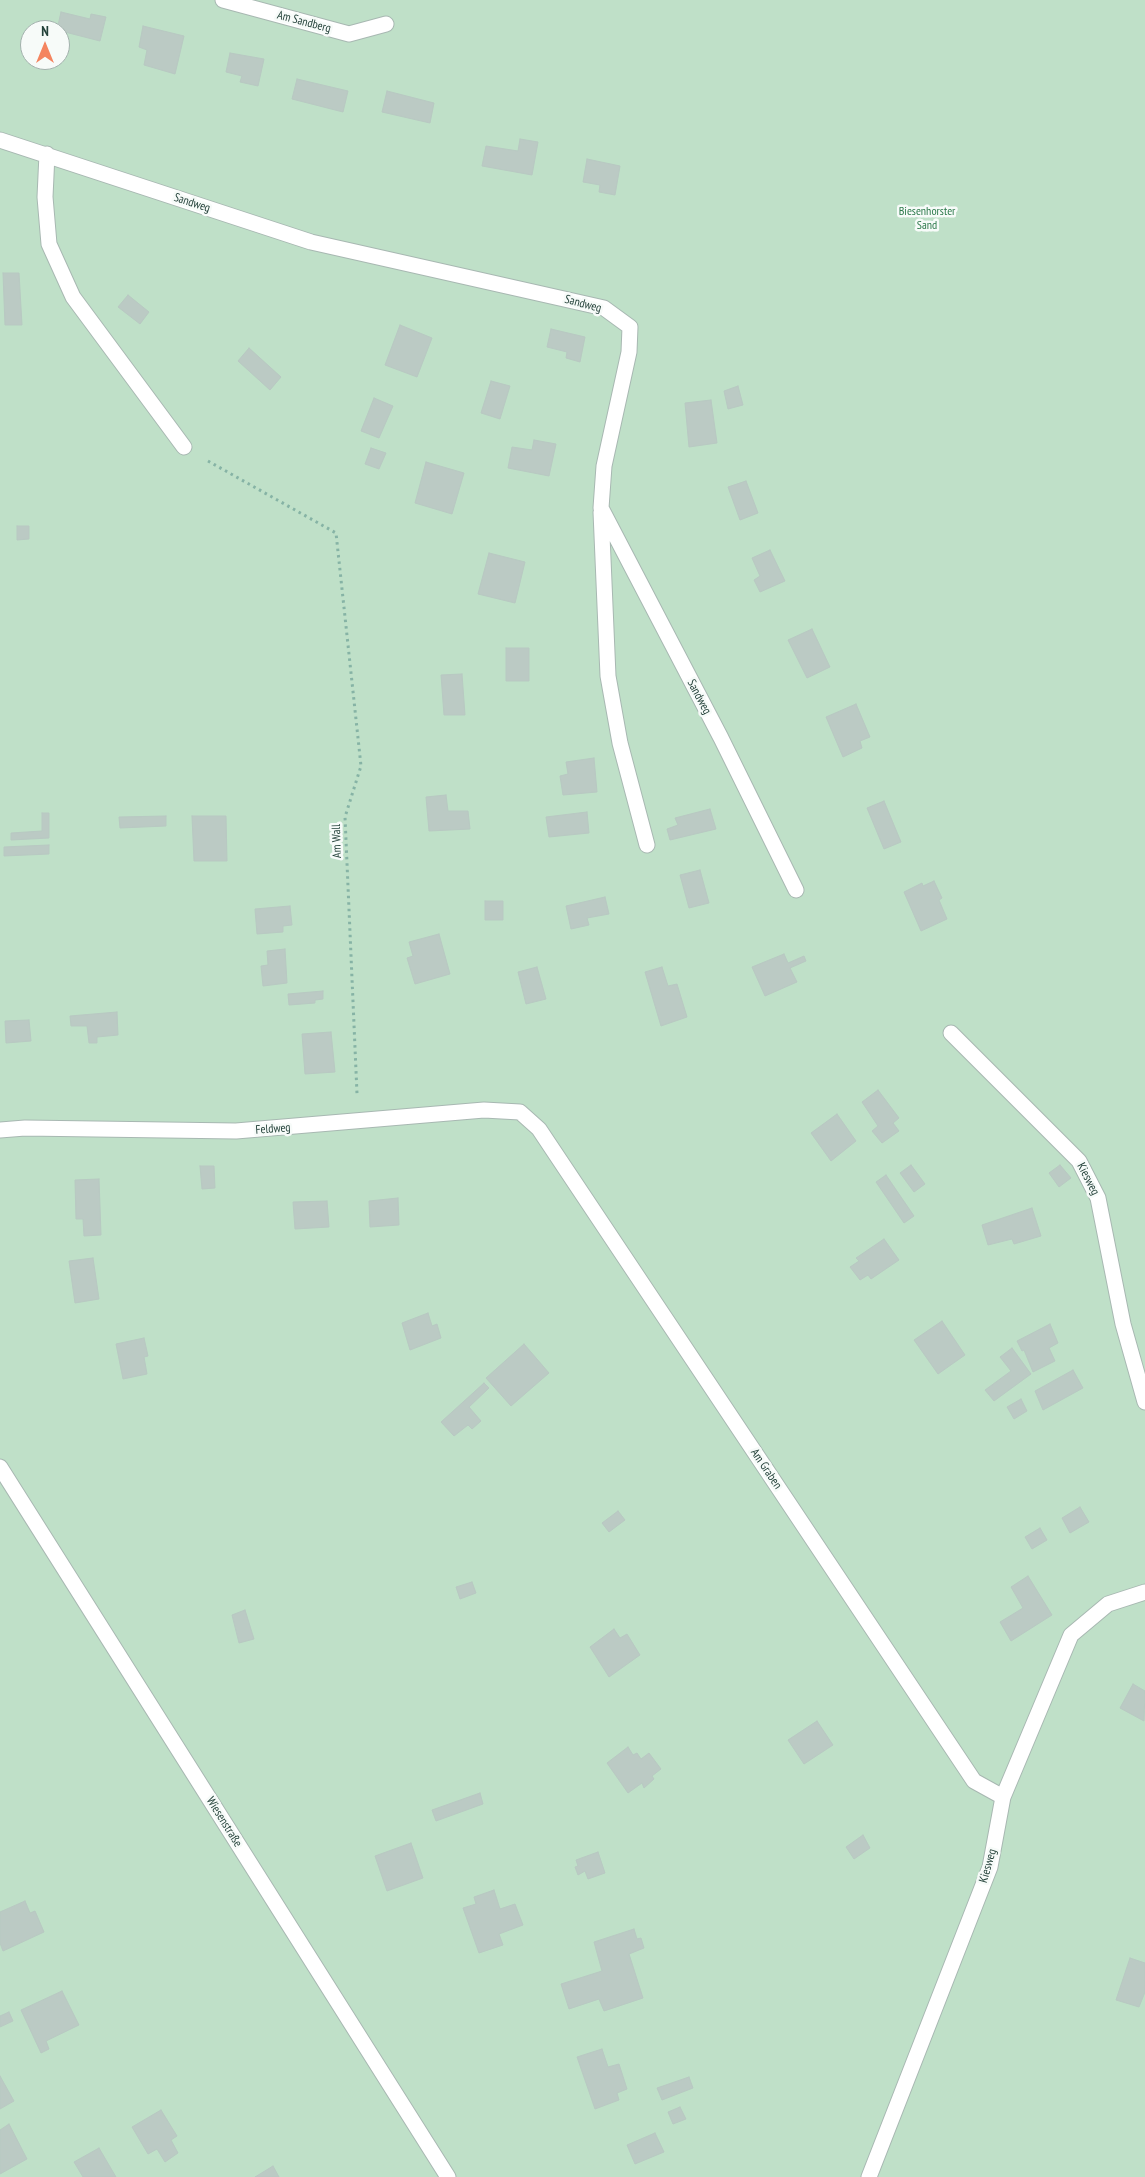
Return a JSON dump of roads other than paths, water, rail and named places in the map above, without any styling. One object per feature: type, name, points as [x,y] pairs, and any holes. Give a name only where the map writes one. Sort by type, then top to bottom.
[{"type":"lane","name":"Am Sandberg","points":[[223,0],[349,34],[386,24]]},
{"type":"lane","name":"Sandweg","points":[[0,140],[311,242],[604,308],[630,327],[629,352],[604,466],[601,508],[716,729],[796,890]]},
{"type":"lane","points":[[47,154],[44,197],[49,244],[73,297],[184,447]]},
{"type":"lane","points":[[601,508],[608,676],[620,743],[647,845]]},
{"type":"lane","name":"Kiesweg","points":[[950,1033],[1080,1161],[1098,1198],[1123,1324],[1145,1402]]},
{"type":"lane","name":"Feldweg","points":[[0,1130],[25,1128],[236,1131],[484,1110],[520,1112],[539,1129]]},
{"type":"lane","name":"Am Graben","points":[[539,1129],[974,1781],[1003,1797]]},
{"type":"lane","name":"Wiesenstraße","points":[[0,1467],[448,2177]]},
{"type":"lane","name":"Kiesweg","points":[[869,2177],[990,1867],[1003,1797],[1071,1635],[1108,1604],[1145,1592]]},
{"type":"park label","name":"Biesenhorster Sand","points":[[927,219]]}]
